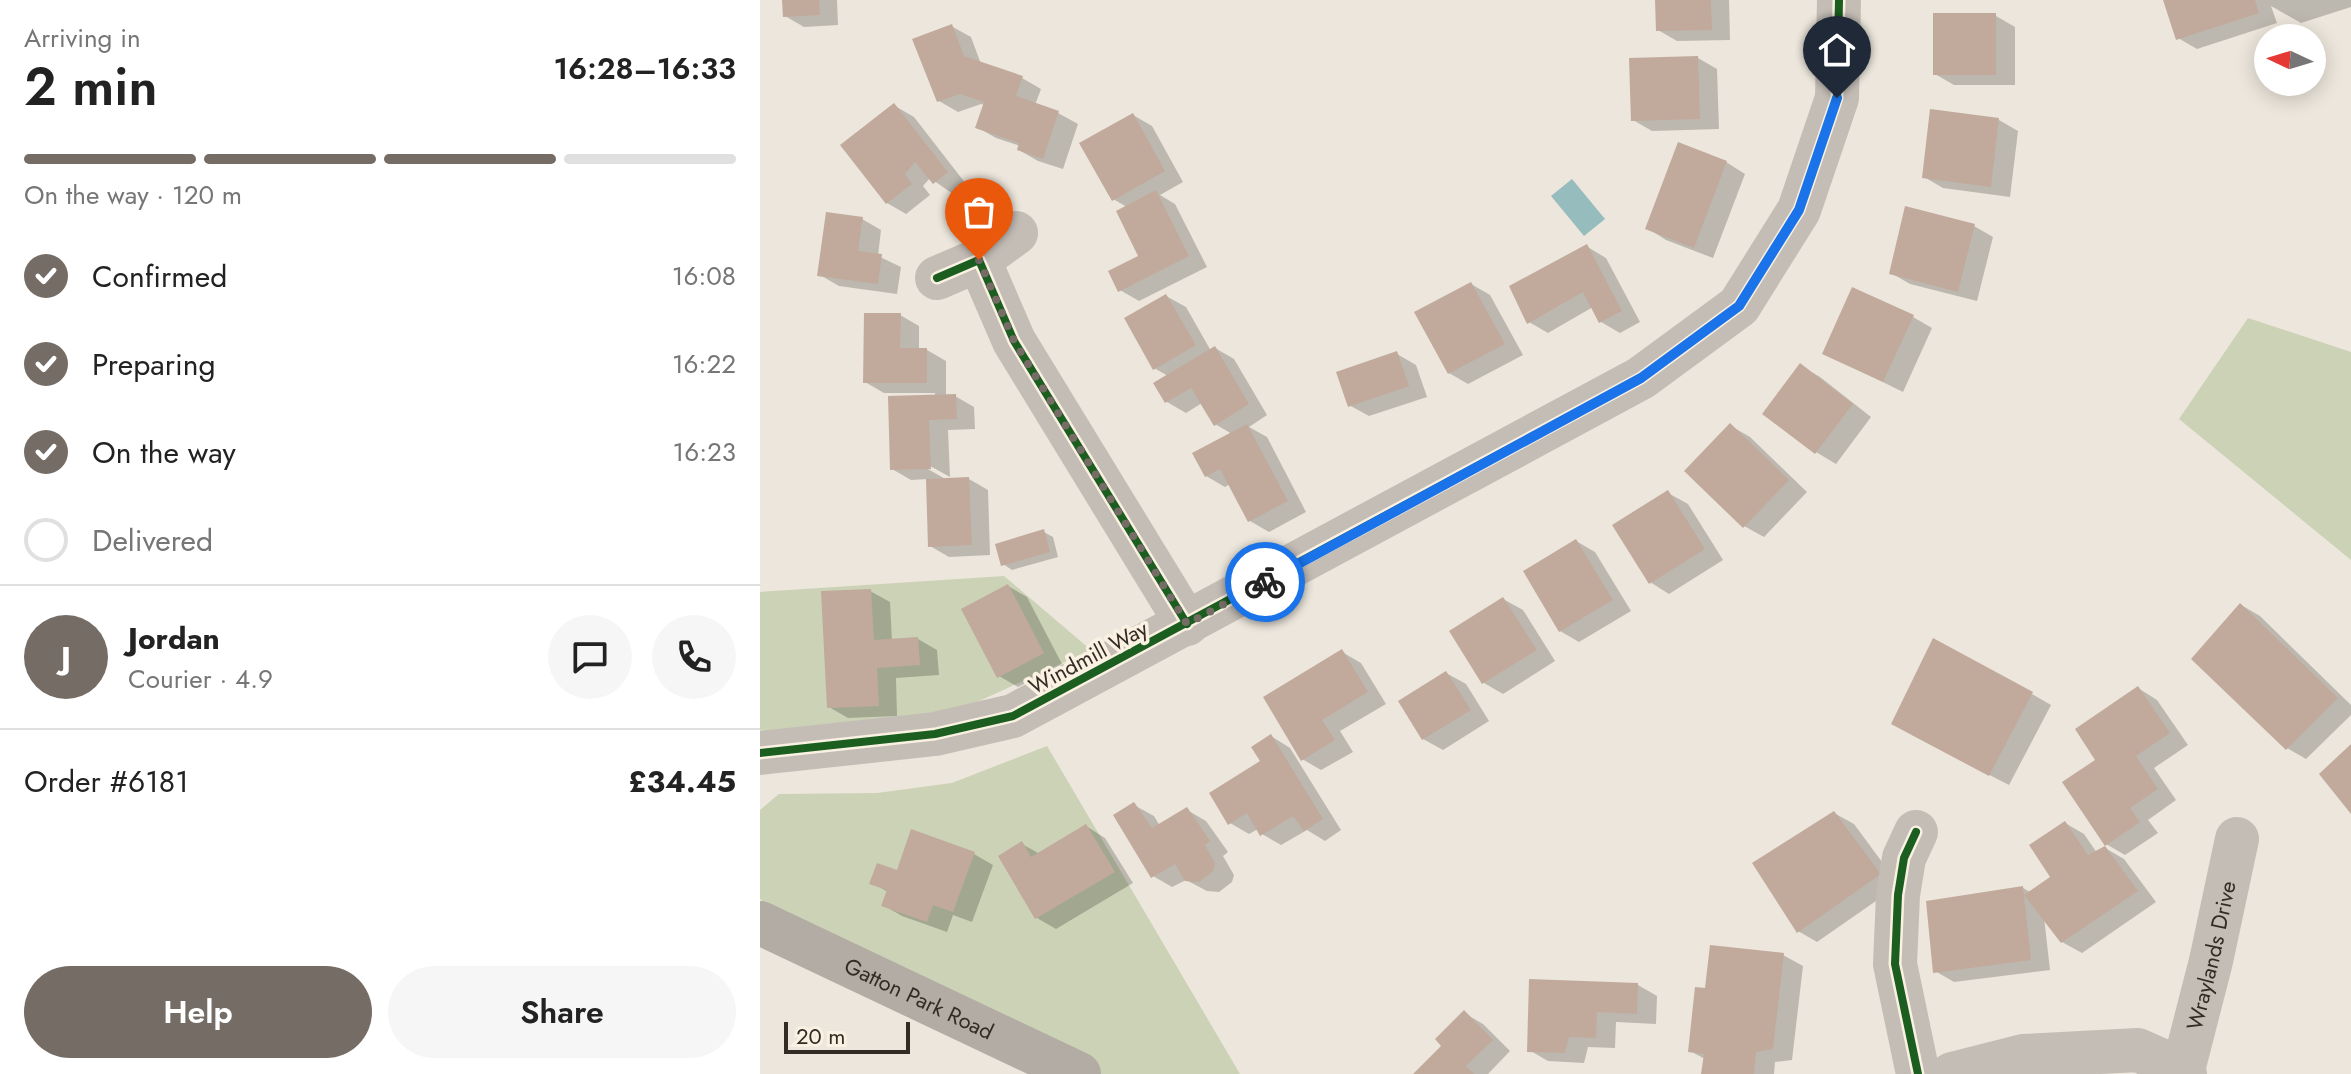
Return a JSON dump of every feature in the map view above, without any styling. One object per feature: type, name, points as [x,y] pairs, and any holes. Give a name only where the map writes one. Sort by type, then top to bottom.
[{"type":"main road","name":"Gatton Park Road","points":[[760,923],[1079,1074]]},
{"type":"street","name":"Windmill Way","points":[[760,753],[935,734],[1013,716],[1641,378],[1739,306],[1799,210],[1837,98],[1839,0]]},
{"type":"street","points":[[937,278],[979,260],[1016,233]]},
{"type":"street","points":[[979,260],[1014,341],[1187,624]]},
{"type":"street","points":[[1916,832],[1904,858],[1898,895],[1895,964],[1918,1074]]},
{"type":"street","name":"Wraylands Drive","points":[[1952,1074],[2023,1056],[2138,1050],[2184,1072],[2237,839]]},
{"type":"green space","points":[[2248,318],[2351,352],[2351,560],[2179,419]]},
{"type":"green space","points":[[1004,576],[1091,650],[964,708],[882,725],[770,732],[760,730],[760,592]]},
{"type":"green space","points":[[1047,746],[1240,1074],[1101,1074],[776,912],[760,899],[760,810],[779,794],[877,793],[952,783]]},
{"type":"water","points":[[1572,179],[1605,219],[1584,236],[1551,196]]},
{"type":"building","points":[[782,0],[819,0],[820,15],[783,17]]},
{"type":"building","points":[[1655,0],[1711,0],[1712,30],[1656,31]]},
{"type":"building","points":[[2163,0],[2255,0],[2259,13],[2176,40]]},
{"type":"building","points":[[1933,13],[1996,13],[1996,75],[1933,75]]},
{"type":"building","points":[[952,24],[964,56],[1023,76],[1016,96],[1059,111],[1043,159],[1017,150],[1019,143],[975,128],[984,102],[960,94],[937,102],[912,39]]},
{"type":"building","points":[[1698,56],[1700,119],[1631,121],[1629,58]]},
{"type":"building","points":[[894,103],[948,172],[933,184],[915,162],[905,174],[912,184],[886,204],[840,145]]},
{"type":"building","points":[[1930,109],[1999,118],[1991,187],[1922,178]]},
{"type":"building","points":[[1133,113],[1165,171],[1112,201],[1079,143]]},
{"type":"building","points":[[1678,142],[1727,161],[1694,248],[1645,229]]},
{"type":"building","points":[[1156,190],[1189,256],[1118,292],[1108,271],[1138,256],[1116,211]]},
{"type":"building","points":[[1905,206],[1975,224],[1958,292],[1889,274]]},
{"type":"building","points":[[826,212],[863,217],[858,251],[882,254],[878,284],[817,276]]},
{"type":"building","points":[[1587,244],[1622,311],[1599,323],[1583,292],[1527,324],[1509,286]]},
{"type":"building","points":[[1471,282],[1505,344],[1448,374],[1414,312]]},
{"type":"building","points":[[1852,287],[1914,315],[1883,382],[1822,354]]},
{"type":"building","points":[[1166,294],[1196,345],[1153,370],[1124,318]]},
{"type":"building","points":[[864,313],[901,313],[900,348],[927,348],[927,383],[863,383]]},
{"type":"building","points":[[1215,346],[1249,404],[1214,426],[1191,388],[1165,403],[1153,383]]},
{"type":"building","points":[[1397,351],[1409,386],[1348,407],[1336,372]]},
{"type":"building","points":[[1800,363],[1853,404],[1815,454],[1762,414]]},
{"type":"building","points":[[956,394],[957,419],[929,420],[931,469],[890,470],[888,396]]},
{"type":"building","points":[[1730,423],[1789,480],[1743,528],[1684,471]]},
{"type":"building","points":[[1247,424],[1288,501],[1248,522],[1220,469],[1205,477],[1192,453]]},
{"type":"building","points":[[969,477],[972,545],[928,547],[926,479]]},
{"type":"building","points":[[1668,490],[1705,549],[1649,584],[1612,525]]},
{"type":"building","points":[[1044,529],[1050,552],[1001,566],[995,544]]},
{"type":"building","points":[[1576,539],[1613,600],[1559,632],[1523,571]]},
{"type":"building","points":[[1008,584],[1044,653],[997,678],[961,609]]},
{"type":"building","points":[[871,589],[874,640],[918,637],[920,665],[877,668],[879,706],[827,708],[821,591]]},
{"type":"building","points":[[1503,597],[1537,650],[1482,684],[1449,631]]},
{"type":"building","points":[[2240,603],[2338,698],[2286,750],[2191,659]]},
{"type":"building","points":[[1933,638],[2033,692],[1989,776],[1891,724]]},
{"type":"building","points":[[1342,649],[1368,692],[1322,720],[1335,740],[1301,761],[1263,697]]},
{"type":"building","points":[[1446,671],[1471,710],[1422,740],[1398,701]]},
{"type":"building","points":[[2138,686],[2170,733],[2136,756],[2158,789],[2130,808],[2140,822],[2105,846],[2062,782],[2095,760],[2075,729]]},
{"type":"building","points":[[1271,734],[1323,819],[1304,831],[1293,816],[1260,836],[1247,813],[1228,825],[1209,793],[1260,761],[1251,747]]},
{"type":"building","points":[[2351,744],[2351,814],[2319,774]]},
{"type":"building","points":[[1134,802],[1152,828],[1187,807],[1210,841],[1205,845],[1215,863],[1213,871],[1199,882],[1185,881],[1175,864],[1151,878],[1113,815]]},
{"type":"building","points":[[1834,811],[1881,874],[1797,933],[1752,863]]},
{"type":"building","points":[[2065,821],[2088,855],[2105,846],[2138,891],[2061,943],[2024,895],[2050,877],[2029,845]]},
{"type":"building","points":[[1086,824],[1115,872],[1035,919],[998,856],[1022,841],[1031,857]]},
{"type":"building","points":[[911,829],[975,852],[953,912],[933,905],[927,922],[881,906],[887,890],[869,884],[877,863],[897,870]]},
{"type":"building","points":[[2023,886],[2031,960],[1933,973],[1926,901]]},
{"type":"building","points":[[1710,945],[1784,953],[1773,1049],[1756,1052],[1754,1074],[1701,1074],[1704,1054],[1688,1052],[1695,987],[1705,988]]},
{"type":"building","points":[[1529,979],[1638,983],[1637,1014],[1597,1012],[1596,1038],[1569,1037],[1565,1053],[1527,1052]]},
{"type":"building","points":[[1464,1010],[1493,1040],[1466,1066],[1474,1074],[1413,1074],[1441,1046],[1435,1039]]},
{"type":"cycle path","points":[[760,753],[935,734],[1013,716],[1641,378],[1739,306],[1799,210],[1837,98],[1839,0]]},
{"type":"cycle path","points":[[937,278],[979,260],[1014,341],[1187,624]]},
{"type":"cycle path","points":[[1916,832],[1904,858],[1898,895],[1895,964],[1918,1074]]},
{"type":"way so far","points":[[979,260],[1014,341],[1187,624],[1265,582]]},
{"type":"route","points":[[1265,582],[1641,378],[1739,306],[1799,210],[1837,98]]}]
